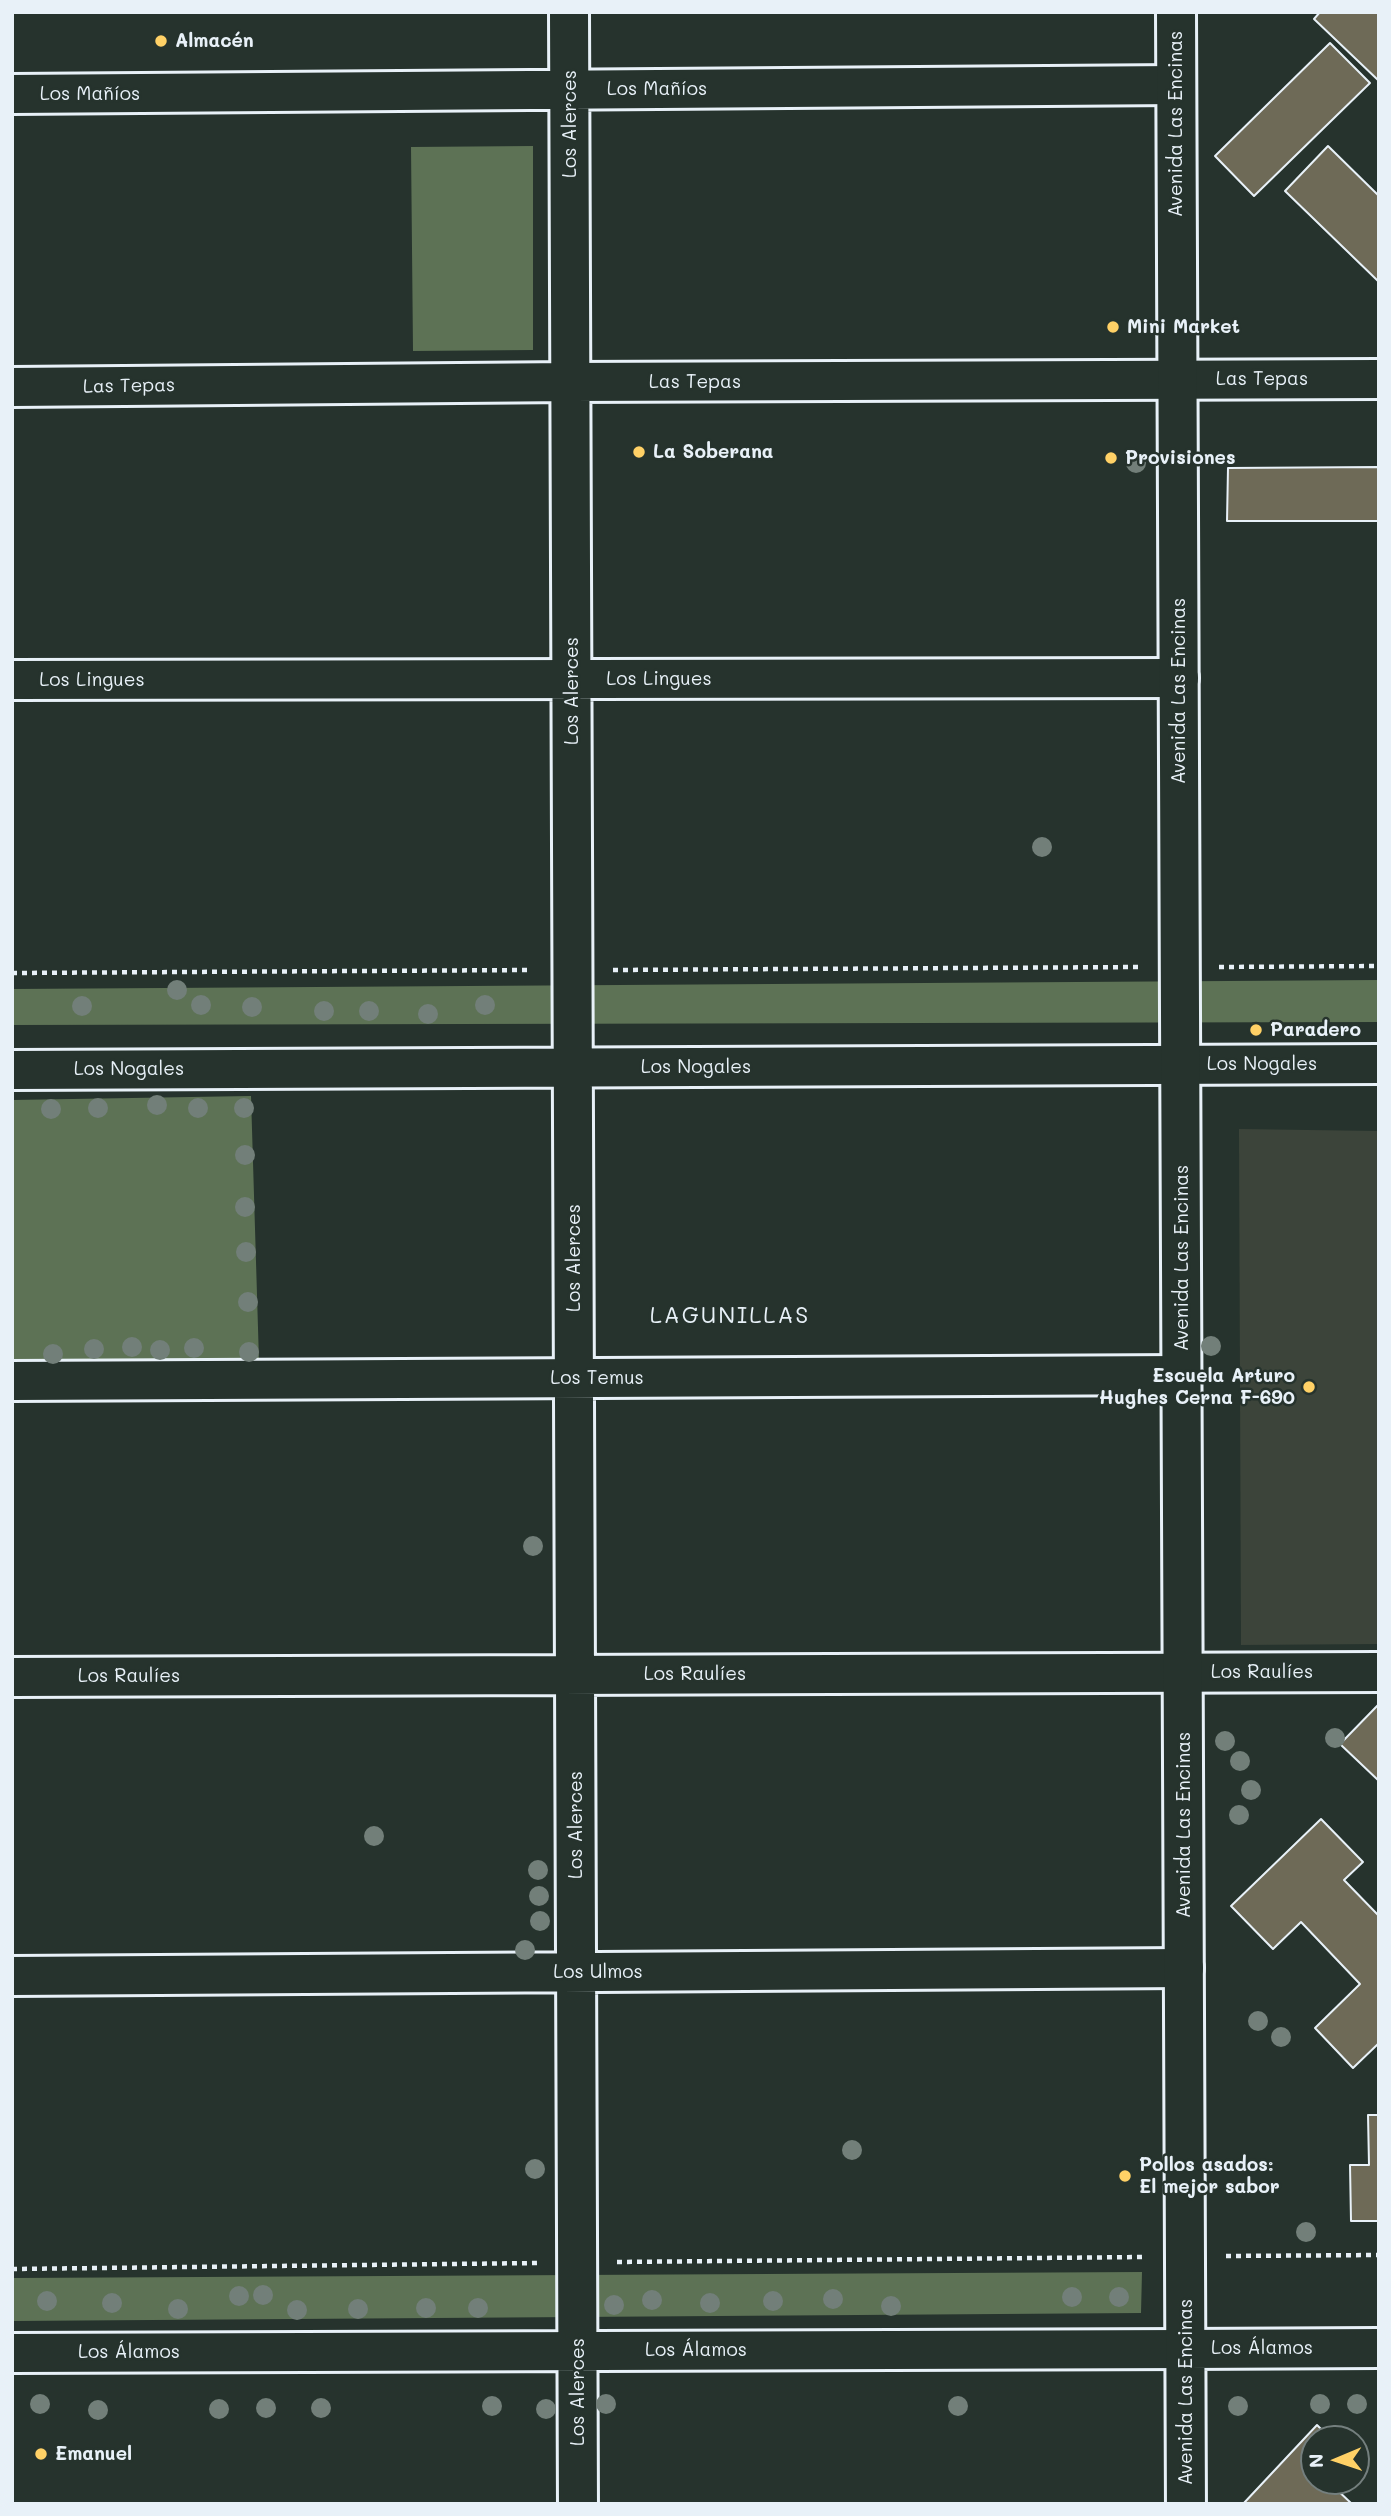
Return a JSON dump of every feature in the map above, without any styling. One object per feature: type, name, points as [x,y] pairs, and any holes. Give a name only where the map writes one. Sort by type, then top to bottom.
[{"type":"street","name":"Los Alerces","points":[[569,12],[578,2504]]},
{"type":"street","name":"Avenida Las Encinas","points":[[1176,12],[1186,2504]]},
{"type":"street","name":"Los Mañíos","points":[[12,94],[1176,85]]},
{"type":"street","name":"Las Tepas","points":[[12,387],[1379,379]]},
{"type":"street","name":"Los Lingues","points":[[12,680],[1179,678]]},
{"type":"street","name":"Los Nogales","points":[[12,1070],[1379,1064]]},
{"type":"street","name":"Los Temus","points":[[12,1381],[1182,1375]]},
{"type":"street","name":"Los Raulíes","points":[[12,1677],[1379,1672]]},
{"type":"street","name":"Los Ulmos","points":[[12,1976],[1184,1968]]},
{"type":"street","name":"Los Álamos","points":[[12,2353],[1379,2348]]},
{"type":"path","points":[[12,973],[1379,966]]},
{"type":"path","points":[[12,2269],[1379,2255]]},
{"type":"shaded area","name":"Escuela Arturo Hughes Cerna F-690","points":[[1239,1129],[1379,1131],[1379,1644],[1241,1645]]},
{"type":"green space","points":[[533,146],[533,350],[413,351],[411,147]]},
{"type":"green space","points":[[1379,980],[1379,1022],[12,1025],[12,989]]},
{"type":"green space","points":[[251,1096],[259,1361],[12,1359],[12,1100]]},
{"type":"green space","points":[[1142,2272],[1141,2313],[12,2321],[12,2278]]},
{"type":"building","points":[[1320,12],[1379,12],[1379,81],[1314,19]]},
{"type":"building","points":[[1330,43],[1370,83],[1254,196],[1215,156]]},
{"type":"building","points":[[1328,146],[1379,196],[1379,282],[1285,191]]},
{"type":"building","points":[[1379,467],[1379,521],[1227,521],[1228,468]]},
{"type":"building","points":[[1379,1704],[1379,1781],[1340,1744]]},
{"type":"building","points":[[1321,1819],[1363,1862],[1344,1880],[1379,1916],[1379,2043],[1353,2068],[1315,2028],[1360,1984],[1301,1922],[1273,1949],[1231,1906]]},
{"type":"building","points":[[1368,2115],[1379,2115],[1379,2221],[1351,2221],[1350,2165],[1369,2165]]},
{"type":"building","points":[[1300,2443],[1300,2495],[1342,2495],[1352,2504],[1243,2504]]},
{"type":"place","name":"Almacén","points":[[161,41]]},
{"type":"place","name":"Mini Market","points":[[1113,327]]},
{"type":"place","name":"La Soberana","points":[[639,452]]},
{"type":"place","name":"Provisiones","points":[[1111,458]]},
{"type":"place","name":"Paradero","points":[[1256,1030]]},
{"type":"place","name":"Escuela Arturo Hughes Cerna F-690","points":[[1309,1387]]},
{"type":"place","name":"Pollos asados: El mejor sabor","points":[[1125,2176]]},
{"type":"place","name":"Emanuel","points":[[41,2454]]},
{"type":"district","name":"LAGUNILLAS","points":[[730,1316]]}]
